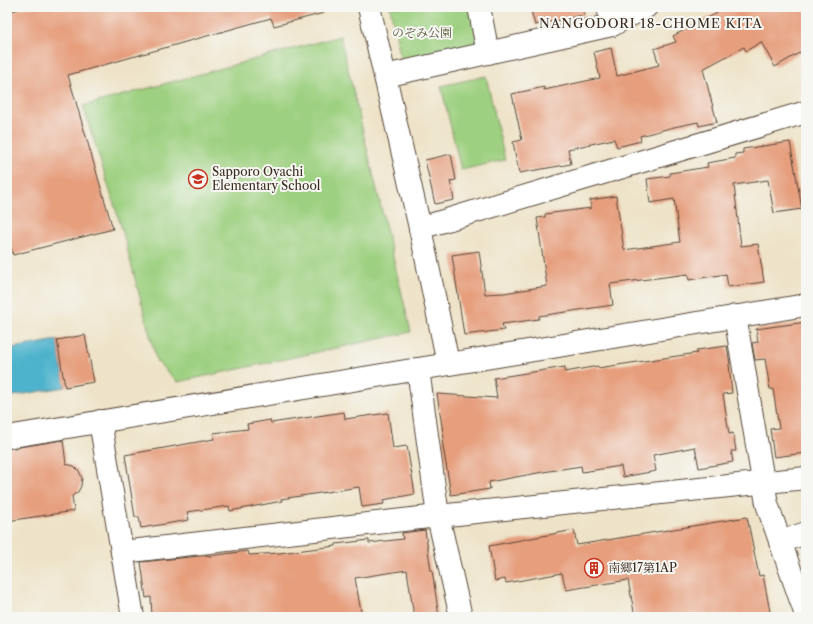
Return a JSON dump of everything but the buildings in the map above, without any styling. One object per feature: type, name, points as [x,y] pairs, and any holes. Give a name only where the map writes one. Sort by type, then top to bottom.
[{"type":"street","points":[[369,7],[420,228],[448,363]]},
{"type":"street","points":[[479,7],[488,53]]},
{"type":"street","points":[[385,76],[488,53],[610,16],[646,7]]},
{"type":"street","points":[[420,228],[806,112]]},
{"type":"street","points":[[7,437],[806,305]]},
{"type":"street","points":[[735,316],[766,504],[806,615]]},
{"type":"street","points":[[418,369],[438,516],[462,617]]},
{"type":"street","points":[[100,421],[133,617]]},
{"type":"street","points":[[122,552],[438,516],[806,478]]},
{"type":"street","points":[[780,542],[806,533]]},
{"type":"green space","name":"のぞみ公園","points":[[390,7],[470,7],[479,49],[402,64]]},
{"type":"green space","points":[[340,36],[411,332],[178,382],[157,362],[122,229],[83,106]]},
{"type":"green space","points":[[486,76],[505,160],[461,170],[441,86]]},
{"type":"water","points":[[57,340],[65,387],[7,397],[7,349]]},
{"type":"place","name":"Sapporo Oyachi Elementary School","points":[[198,179]]},
{"type":"place","name":"南郷17第1AP","points":[[594,568]]},
{"type":"district","name":"NANGODORI 18-CHOME KITA","points":[[651,23]]}]
